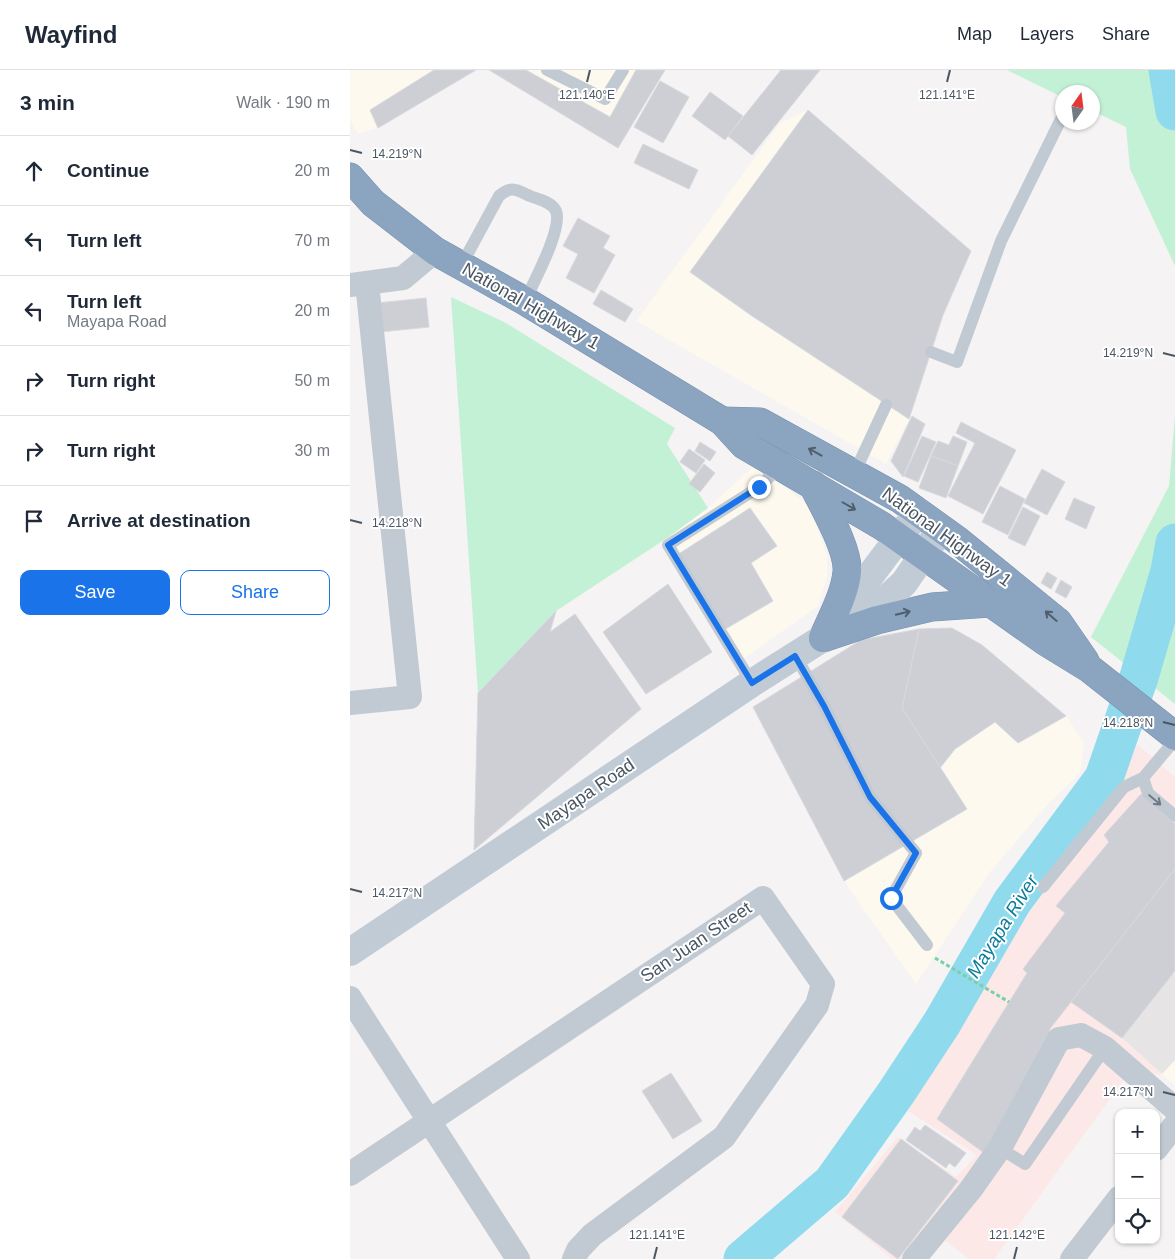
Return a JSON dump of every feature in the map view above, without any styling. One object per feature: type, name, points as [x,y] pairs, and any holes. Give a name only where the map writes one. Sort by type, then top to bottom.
[{"type":"highway","name":"National Highway 1","points":[[350,177],[373,203],[435,251],[525,301],[722,421],[744,445],[882,526],[1046,642],[1090,668],[1173,736]]},
{"type":"highway","name":"National Highway 1","points":[[722,421],[760,422],[900,500],[918,512],[1029,597],[1058,622],[1090,668]]},
{"type":"highway","points":[[813,485],[843,549],[847,564],[844,587],[823,638]]},
{"type":"highway","points":[[823,638],[877,620],[932,606],[990,603]]},
{"type":"main road","name":"Mayapa Road","points":[[823,638],[918,512]]},
{"type":"main road","name":"Mayapa Road","points":[[350,952],[752,683],[883,602],[904,583],[942,529]]},
{"type":"street","points":[[350,703],[410,696],[359,284],[403,278],[435,251]]},
{"type":"street","name":"San Juan Street","points":[[428,1122],[763,898],[822,984],[817,1005],[724,1137],[592,1236],[578,1250],[574,1259]]},
{"type":"street","points":[[350,998],[512,1257]]},
{"type":"street","points":[[914,1259],[971,1189],[1000,1148],[1060,1039],[1081,1034],[1105,1048],[1175,1108]]},
{"type":"street","points":[[350,1174],[428,1122]]},
{"type":"street","points":[[1160,1144],[1175,1124]]},
{"type":"street","points":[[1072,1259],[1118,1199]]},
{"type":"lane","points":[[547,70],[605,99],[623,70]]},
{"type":"lane","points":[[931,352],[957,362],[1001,240],[1056,130]]},
{"type":"lane","points":[[461,266],[499,196],[505,191],[513,189],[550,204],[556,211],[557,223],[552,241],[525,301]]},
{"type":"lane","points":[[854,474],[886,405]]},
{"type":"lane","points":[[752,683],[668,545],[759,487],[781,466]]},
{"type":"lane","points":[[795,656],[824,706],[870,797],[916,853],[891,898],[927,945]]},
{"type":"lane","points":[[1043,887],[1124,787],[1143,778],[1173,736]]},
{"type":"lane","points":[[1143,778],[1148,793],[1175,816]]},
{"type":"lane","points":[[1000,1148],[1025,1164],[1105,1048]]},
{"type":"path","points":[[927,945],[926,953],[1009,1002]]},
{"type":"shaded area","points":[[350,70],[476,70],[378,128],[358,134],[350,120]]},
{"type":"shaded area","points":[[489,70],[665,70],[618,148]]},
{"type":"shaded area","points":[[808,110],[971,251],[943,315],[909,419],[886,464],[636,321],[780,123]]},
{"type":"shaded area","points":[[757,463],[810,508],[827,556],[827,577],[818,606],[735,665],[670,536],[708,508]]},
{"type":"shaded area","points":[[919,629],[940,767],[955,749],[995,722],[1018,743],[1066,716],[1084,743],[1080,773],[1048,804],[990,872],[916,984],[844,881],[753,707],[861,640]]},
{"type":"shaded area","points":[[1138,745],[1175,777],[1175,971],[1122,1038],[1162,1074],[1127,1075],[994,1259],[969,1259],[930,1228],[901,1259],[892,1259],[835,1212],[898,1137],[956,1177],[977,1155],[908,1111],[1032,888]]},
{"type":"shaded area","points":[[1173,973],[1175,975],[1175,1060],[1162,1074],[1122,1038]]},
{"type":"shaded area","points":[[1175,1060],[1175,1085],[1162,1074]]},
{"type":"green space","points":[[1007,70],[1167,70],[1175,73],[1175,266],[1130,169],[1126,127],[1100,114],[1100,85],[1055,85],[1055,94]]},
{"type":"green space","points":[[451,297],[506,323],[675,428],[667,444],[708,508],[670,536],[556,611],[478,693]]},
{"type":"green space","points":[[1175,416],[1175,704],[1091,637],[1169,486]]},
{"type":"building","points":[[434,70],[476,70],[378,128],[370,110]]},
{"type":"building","points":[[489,70],[526,70],[610,117],[636,70],[665,70],[618,148]]},
{"type":"building","points":[[781,70],[820,70],[752,155],[728,136]]},
{"type":"building","points":[[660,81],[689,97],[663,143],[634,127]]},
{"type":"building","points":[[710,92],[743,116],[725,140],[692,116]]},
{"type":"building","points":[[808,110],[971,251],[943,315],[909,419],[752,316],[690,272]]},
{"type":"building","points":[[643,144],[698,170],[689,189],[634,163]]},
{"type":"building","points":[[578,218],[610,236],[603,248],[615,255],[594,293],[566,278],[578,254],[563,246]]},
{"type":"building","points":[[601,290],[633,309],[625,322],[593,304]]},
{"type":"building","points":[[426,298],[429,327],[380,332],[377,303]]},
{"type":"building","points":[[912,416],[925,424],[903,477],[891,461]]},
{"type":"building","points":[[961,422],[1016,450],[983,514],[948,496],[975,443],[956,433]]},
{"type":"building","points":[[922,436],[936,442],[918,482],[904,476]]},
{"type":"building","points":[[953,436],[967,442],[958,466],[931,456],[938,441],[949,445]]},
{"type":"building","points":[[700,442],[716,452],[710,461],[695,451]]},
{"type":"building","points":[[689,449],[705,460],[696,473],[680,462]]},
{"type":"building","points":[[931,456],[958,466],[946,498],[919,488]]},
{"type":"building","points":[[704,464],[715,473],[700,492],[689,484]]},
{"type":"building","points":[[1042,469],[1065,482],[1047,515],[1024,503]]},
{"type":"building","points":[[1000,486],[1025,499],[1008,535],[982,522]]},
{"type":"building","points":[[1074,498],[1095,507],[1086,529],[1065,519]]},
{"type":"building","points":[[1023,507],[1040,516],[1025,546],[1008,538]]},
{"type":"building","points":[[750,508],[777,546],[751,563],[773,601],[717,634],[677,555]]},
{"type":"building","points":[[1047,572],[1057,578],[1051,589],[1041,583]]},
{"type":"building","points":[[1061,580],[1072,587],[1066,598],[1055,592]]},
{"type":"building","points":[[668,584],[712,652],[646,694],[603,632]]},
{"type":"building","points":[[556,611],[550,632],[575,614],[641,709],[474,850],[478,693]]},
{"type":"building","points":[[952,628],[982,645],[1066,716],[1018,743],[995,722],[955,749],[940,768],[902,708],[919,629]]},
{"type":"building","points":[[919,629],[902,708],[967,809],[844,881],[753,707],[861,640]]},
{"type":"building","points":[[1141,794],[1175,824],[1175,869],[1049,1030],[1057,1036],[987,1155],[937,1119],[1027,973],[1023,969],[1065,913],[1056,906],[1109,842],[1104,835]]},
{"type":"building","points":[[1175,869],[1175,971],[1122,1038],[1071,1002]]},
{"type":"building","points":[[671,1073],[702,1121],[673,1139],[642,1091]]},
{"type":"building","points":[[925,1125],[966,1153],[955,1167],[949,1163],[946,1168],[906,1140],[915,1127],[920,1131]]},
{"type":"building","points":[[901,1139],[958,1181],[898,1259],[842,1217]]},
{"type":"waterway","name":"Mayapa River","points":[[1168,70],[1175,111]]},
{"type":"waterway","name":"Mayapa River","points":[[743,1259],[832,1183],[896,1093],[942,1023],[1012,902],[1104,778],[1139,677],[1170,571],[1175,543]]},
{"type":"route","points":[[759,487],[668,545],[752,683],[795,656],[824,706],[870,797],[916,853],[891,898]]}]
